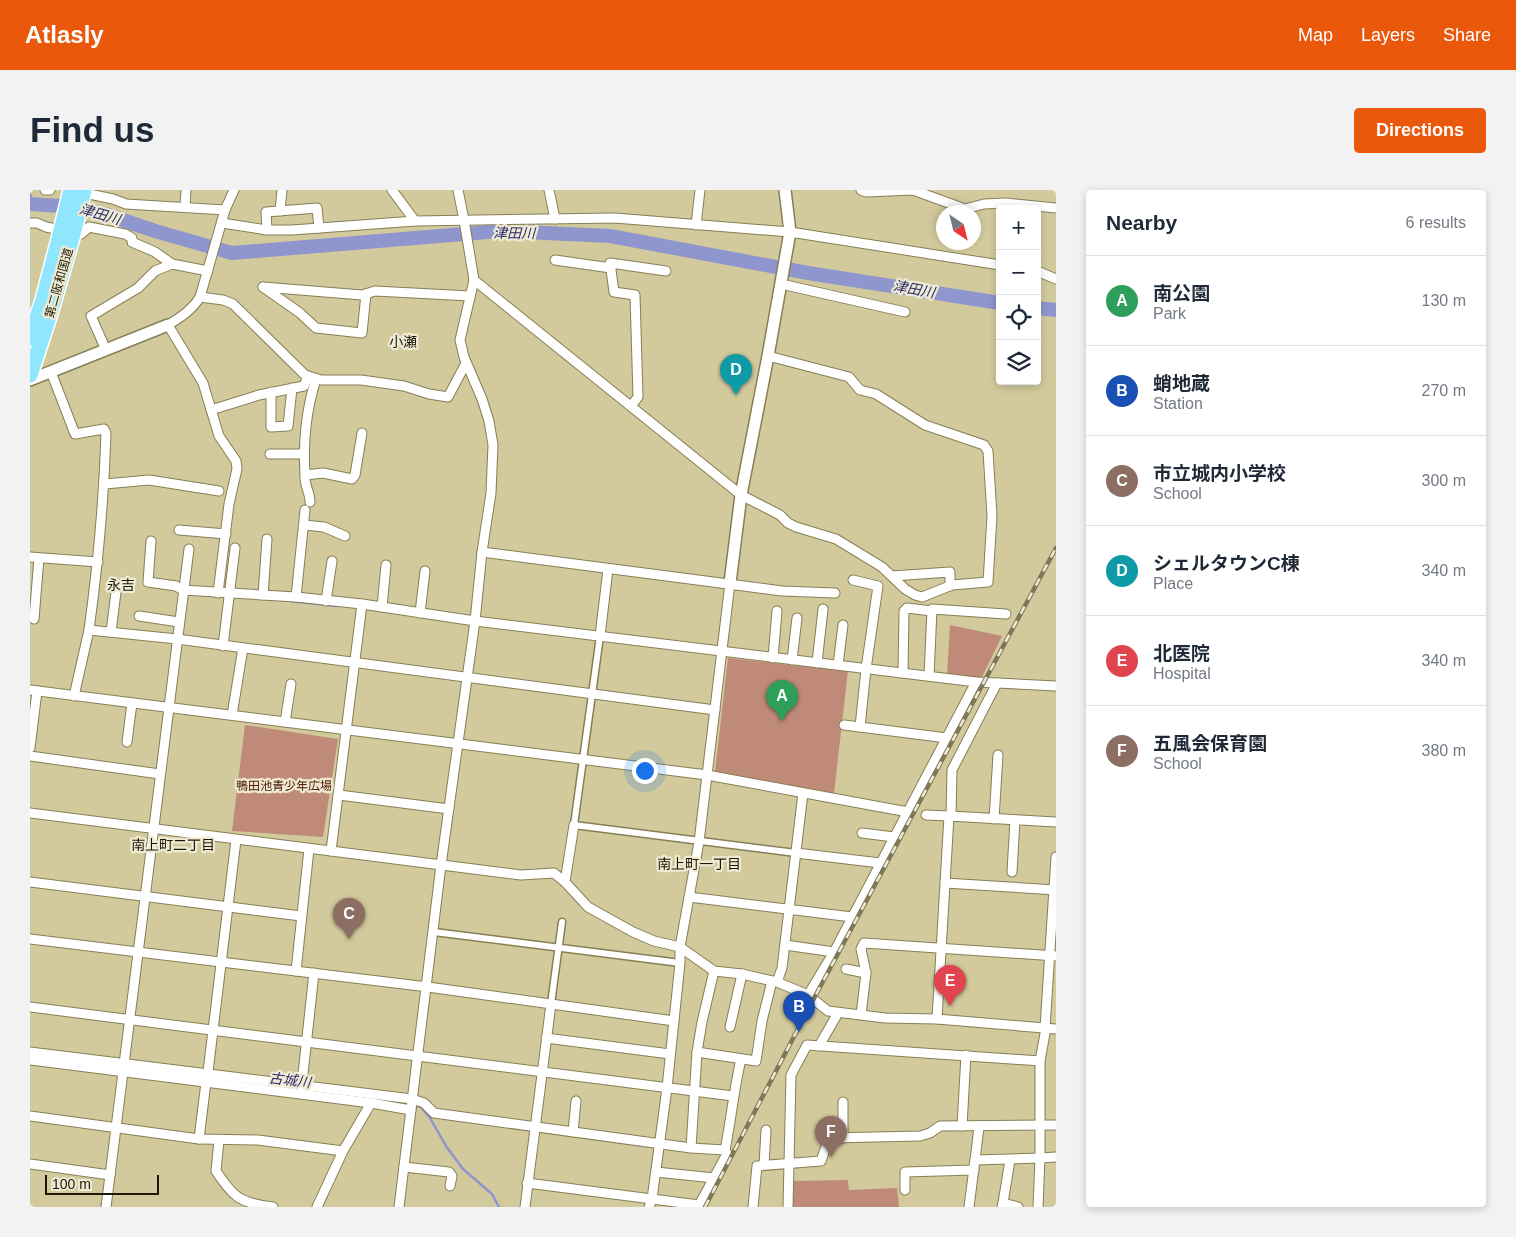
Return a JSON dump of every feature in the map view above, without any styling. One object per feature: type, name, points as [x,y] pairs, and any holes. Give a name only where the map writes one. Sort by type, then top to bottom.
[{"type":"highway","name":"第二阪和国道","points":[[30,375],[49,317],[66,236],[71,190]]},
{"type":"highway","name":"第二阪和国道","points":[[30,338],[84,190]]},
{"type":"street","points":[[44,190],[50,190]]},
{"type":"street","points":[[64,190],[99,196],[126,204],[225,210]]},
{"type":"street","points":[[185,207],[186,190]]},
{"type":"street","points":[[30,380],[168,325],[194,306],[200,297],[225,210],[234,190]]},
{"type":"street","points":[[280,211],[282,190]]},
{"type":"street","points":[[392,190],[416,221]]},
{"type":"street","points":[[400,1207],[411,1105],[428,987],[441,865],[491,493],[493,445],[489,421],[482,399],[466,363],[460,340],[474,280],[458,190]]},
{"type":"street","points":[[549,190],[555,219]]},
{"type":"street","points":[[696,225],[700,190]]},
{"type":"street","points":[[651,1203],[667,1088],[680,947],[699,842],[741,495],[790,232],[784,190]]},
{"type":"street","points":[[861,190],[866,192],[913,190],[965,209],[984,204],[1006,202],[1056,208]]},
{"type":"street","points":[[266,230],[266,212],[317,208],[319,228]]},
{"type":"street","points":[[222,223],[266,230],[416,221],[615,218],[790,232],[996,264]]},
{"type":"street","points":[[30,223],[81,234],[89,227],[129,235],[132,238],[132,242],[136,245],[155,252],[172,264],[208,271]]},
{"type":"street","points":[[555,260],[610,263],[666,271]]},
{"type":"street","points":[[610,263],[614,292],[635,295],[638,397],[631,406]]},
{"type":"street","points":[[106,350],[90,316],[138,288],[155,271],[172,264]]},
{"type":"street","points":[[1041,273],[1056,279]]},
{"type":"street","points":[[474,280],[741,495],[780,515],[788,523],[836,539],[882,566],[905,589],[915,595],[922,597],[950,586],[988,582],[990,579],[992,516],[988,451],[984,445],[925,425],[876,394],[860,390],[848,377],[768,356]]},
{"type":"street","points":[[781,284],[905,312]]},
{"type":"street","points":[[366,294],[362,333],[316,328],[300,313],[263,287],[362,295],[375,291],[470,296]]},
{"type":"street","points":[[200,297],[223,300],[233,304],[289,360],[312,377],[321,380],[361,380],[404,386],[429,394],[448,397],[466,363]]},
{"type":"street","points":[[168,325],[203,383],[219,436],[236,461],[237,469],[229,504],[218,593]]},
{"type":"street","points":[[51,372],[75,434],[104,428],[106,433],[105,484],[98,562],[89,630],[74,696]]},
{"type":"street","points":[[211,410],[272,392],[304,386],[312,377]]},
{"type":"street","points":[[296,598],[304,525],[310,494],[304,481],[304,454],[312,377]]},
{"type":"street","points":[[272,392],[270,427],[288,426],[292,388]]},
{"type":"street","points":[[305,474],[323,473],[352,479],[355,475],[362,433]]},
{"type":"street","points":[[270,454],[304,454]]},
{"type":"street","points":[[105,484],[149,480],[219,491]]},
{"type":"street","points":[[304,525],[324,527],[345,536]]},
{"type":"street","points":[[179,530],[226,534]]},
{"type":"street","points":[[263,595],[267,539]]},
{"type":"street","points":[[151,541],[148,582],[176,586],[183,590],[362,604],[838,666],[976,682],[1056,686]]},
{"type":"street","points":[[223,646],[231,594],[235,548]]},
{"type":"street","points":[[106,1207],[189,549]]},
{"type":"street","points":[[482,552],[782,591],[835,593]]},
{"type":"street","points":[[34,619],[35,558],[98,562]]},
{"type":"street","points":[[326,601],[332,561]]},
{"type":"street","points":[[382,607],[386,565]]},
{"type":"street","points":[[565,882],[608,569]]},
{"type":"street","points":[[420,613],[425,571]]},
{"type":"street","points":[[892,576],[950,572],[950,586]]},
{"type":"street","points":[[853,580],[878,586],[860,727]]},
{"type":"street","points":[[111,632],[117,584]]},
{"type":"street","points":[[331,851],[362,604]]},
{"type":"street","points":[[902,673],[904,611],[907,608],[1006,614]]},
{"type":"street","points":[[817,663],[823,609]]},
{"type":"street","points":[[773,658],[777,610]]},
{"type":"street","points":[[929,676],[932,610]]},
{"type":"street","points":[[139,616],[179,622]]},
{"type":"street","points":[[792,660],[797,618]]},
{"type":"street","points":[[838,666],[843,625]]},
{"type":"street","points":[[89,630],[242,648],[715,710]]},
{"type":"street","points":[[232,715],[242,648]]},
{"type":"street","points":[[808,995],[834,952],[976,682]]},
{"type":"street","points":[[937,1019],[952,770],[997,683]]},
{"type":"street","points":[[285,722],[291,684]]},
{"type":"street","points":[[30,748],[34,690],[707,776],[908,812]]},
{"type":"street","points":[[127,742],[132,703]]},
{"type":"street","points":[[844,725],[947,738]]},
{"type":"street","points":[[994,819],[998,755]]},
{"type":"street","points":[[30,756],[160,774]]},
{"type":"street","points":[[697,1052],[756,1062],[762,1021],[774,982],[782,968],[803,793]]},
{"type":"street","points":[[339,795],[449,809]]},
{"type":"street","points":[[30,813],[521,875],[554,874],[565,882],[588,907],[632,932],[654,941],[680,947],[714,971],[742,974],[774,982],[808,995],[828,1011],[885,1018],[937,1019],[1056,1029]]},
{"type":"street","points":[[926,815],[1056,822]]},
{"type":"street","points":[[1012,872],[1015,820]]},
{"type":"street","points":[[574,825],[880,863]]},
{"type":"street","points":[[862,833],[894,837]]},
{"type":"street","points":[[199,1139],[236,840]]},
{"type":"street","points":[[296,970],[309,849]]},
{"type":"street","points":[[1038,1207],[1040,1061],[1052,956],[1056,857]]},
{"type":"street","points":[[30,882],[301,916]]},
{"type":"street","points":[[945,883],[1055,890]]},
{"type":"street","points":[[690,897],[852,917]]},
{"type":"street","points":[[525,1207],[562,922]]},
{"type":"street","points":[[434,932],[680,963]]},
{"type":"street","points":[[30,939],[296,970],[674,1021]]},
{"type":"street","points":[[861,1015],[866,973],[861,949],[864,942],[1052,956]]},
{"type":"street","points":[[785,945],[834,952]]},
{"type":"street","points":[[846,969],[866,973]]},
{"type":"street","points":[[691,1148],[697,1052],[714,971]]},
{"type":"street","points":[[301,1091],[314,973]]},
{"type":"street","points":[[730,1026],[742,974]]},
{"type":"street","points":[[30,1007],[733,1096]]},
{"type":"street","points":[[819,1046],[838,1013]]},
{"type":"street","points":[[546,1038],[670,1054]]},
{"type":"street","points":[[788,1207],[791,1075],[807,1045],[1040,1061]]},
{"type":"street","points":[[30,1052],[207,1080],[411,1105]]},
{"type":"street","points":[[962,1126],[966,1055]]},
{"type":"street","points":[[527,1183],[651,1203],[699,1206],[727,1154],[724,1150],[741,1059]]},
{"type":"street","points":[[30,1060],[123,1068]]},
{"type":"street","points":[[301,1091],[371,1103],[411,1105],[424,1103],[434,1113],[659,1142],[691,1148],[724,1150]]},
{"type":"street","points":[[573,1132],[576,1101]]},
{"type":"street","points":[[843,1102],[843,1138]]},
{"type":"street","points":[[317,1207],[343,1151],[371,1103]]},
{"type":"street","points":[[30,1116],[199,1139],[258,1140],[343,1151]]},
{"type":"street","points":[[753,1207],[757,1166],[821,1162],[829,1138],[914,1136],[930,1133],[940,1126],[1056,1125]]},
{"type":"street","points":[[969,1207],[979,1127]]},
{"type":"street","points":[[764,1165],[766,1130]]},
{"type":"street","points":[[219,1140],[216,1171],[229,1190],[237,1198],[260,1206],[273,1207]]},
{"type":"street","points":[[975,1160],[1056,1157]]},
{"type":"street","points":[[1010,1160],[1002,1205],[1018,1207]]},
{"type":"street","points":[[30,1164],[110,1175]]},
{"type":"street","points":[[404,1167],[449,1172],[452,1176],[450,1186]]},
{"type":"street","points":[[905,1190],[905,1172],[974,1170]]},
{"type":"street","points":[[656,1172],[714,1178]]},
{"type":"green space","points":[[950,625],[1002,636],[981,679],[947,674]]},
{"type":"green space","points":[[728,658],[848,671],[834,793],[715,772]]},
{"type":"green space","name":"鴨田池青少年広場","points":[[245,725],[338,739],[323,837],[232,831]]},
{"type":"green space","points":[[848,1180],[849,1190],[897,1188],[899,1207],[790,1207],[792,1181]]},
{"type":"waterway","points":[[30,194],[33,204]]},
{"type":"waterway","name":"津田川","points":[[30,204],[77,207],[232,253],[500,231],[610,236],[808,273],[996,302]]},
{"type":"waterway","name":"津田川","points":[[1041,308],[1056,310]]},
{"type":"waterway","points":[[290,601],[336,606]]},
{"type":"waterway","name":"古城川","points":[[384,1101],[421,1107],[463,1169],[492,1194],[499,1207]]},
{"type":"railway","points":[[705,1207],[812,1002],[1056,548]]},
{"type":"place","name":"シェルタウンC棟","points":[[736,395]]},
{"type":"place","name":"南公園","points":[[782,721]]},
{"type":"place","name":"市立城内小学校","points":[[349,939]]},
{"type":"place","name":"北医院","points":[[950,1006]]},
{"type":"place","name":"蛸地蔵","points":[[799,1032]]},
{"type":"place","name":"五風会保育園","points":[[831,1157]]},
{"type":"district","name":"小瀬","points":[[403,342]]},
{"type":"district","name":"永吉","points":[[121,585]]},
{"type":"district","name":"南上町二丁目","points":[[173,845]]},
{"type":"district","name":"南上町一丁目","points":[[699,864]]}]
